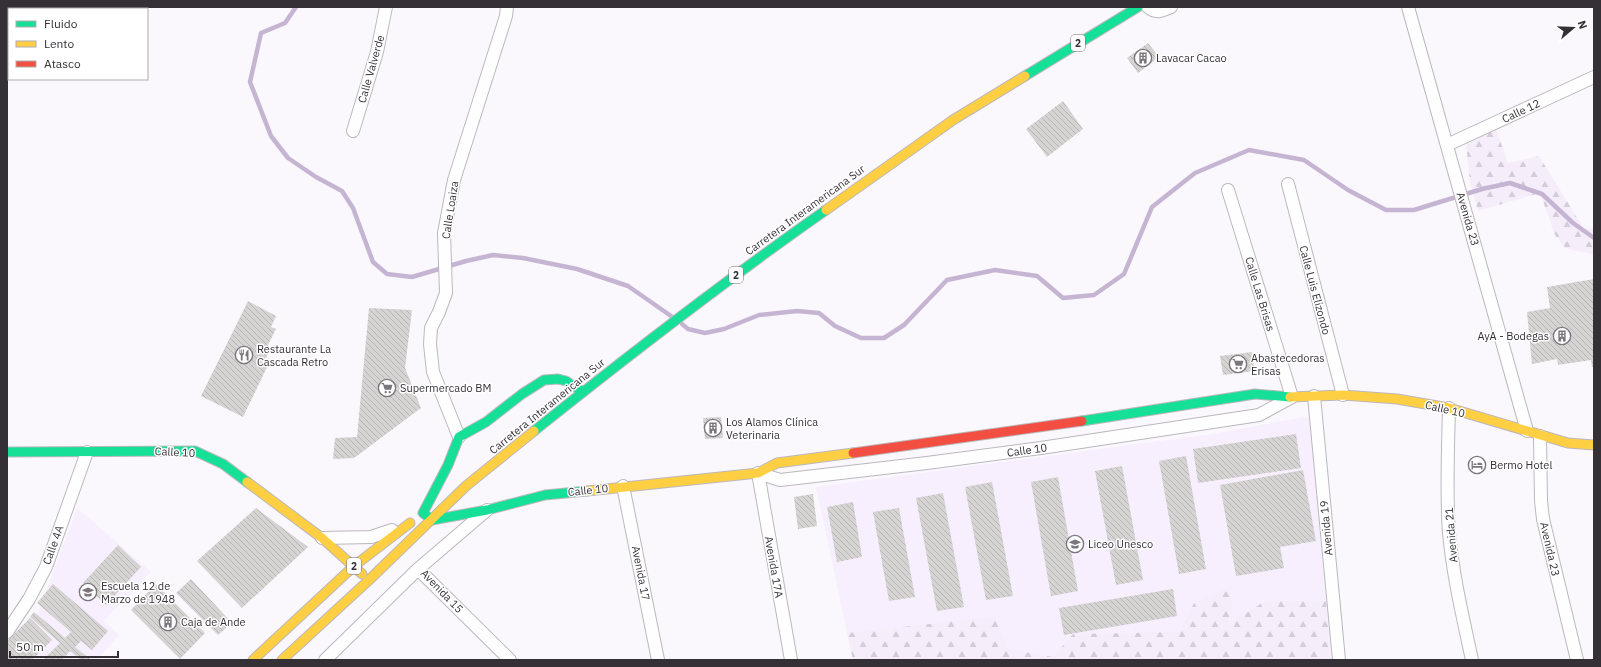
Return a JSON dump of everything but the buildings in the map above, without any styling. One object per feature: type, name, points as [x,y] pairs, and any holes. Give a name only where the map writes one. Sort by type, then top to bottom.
[{"type":"main road","name":"Carretera Interamericana Sur","points":[[282,660],[369,580],[466,486],[583,392],[782,240],[947,124],[1018,79],[1138,7]]},
{"type":"main road","points":[[432,520],[423,513],[448,465],[459,437],[486,422],[522,394],[544,380],[558,379],[566,381],[583,392]]},
{"type":"main road","name":"Calle 10","points":[[432,520],[487,510],[545,495],[758,473],[777,463],[1039,427],[1255,394],[1292,397],[1343,395],[1397,399],[1449,408],[1568,443],[1594,445]]},
{"type":"main road","name":"Calle 10","points":[[7,452],[195,451],[223,464],[322,538],[369,580]]},
{"type":"main road","name":"Carretera Interamericana Sur","points":[[252,660],[354,566],[423,513],[466,486]]},
{"type":"street","name":"Calle Valverde","points":[[353,131],[377,52],[386,7]]},
{"type":"street","name":"Calle Loaiza","points":[[459,437],[433,372],[430,338],[431,328],[446,293],[444,233],[454,180],[506,16],[507,7]]},
{"type":"street","points":[[1148,7],[1153,11],[1162,12],[1171,7]]},
{"type":"street","name":"Avenida 23","points":[[1408,7],[1527,431]]},
{"type":"street","name":"Calle 12","points":[[1447,145],[1594,77]]},
{"type":"street","name":"Calle Luis Elizondo","points":[[1288,184],[1343,395]]},
{"type":"street","name":"Calle Las Brisas","points":[[1228,190],[1292,397]]},
{"type":"street","name":"Avenida 19","points":[[1314,396],[1339,660]]},
{"type":"street","name":"Calle 10","points":[[758,473],[780,480],[1041,448],[1259,415],[1292,397]]},
{"type":"street","name":"Avenida 21","points":[[1449,408],[1447,484],[1449,533],[1454,575],[1472,660]]},
{"type":"street","name":"Avenida 23","points":[[1540,436],[1541,501],[1543,519],[1577,660]]},
{"type":"street","name":"Calle 4A","points":[[7,632],[29,599],[46,567],[87,452]]},
{"type":"street","name":"Avenida 17A","points":[[758,473],[791,660]]},
{"type":"street","name":"Avenida 17","points":[[623,486],[658,660]]},
{"type":"street","name":"Avenida 15","points":[[487,510],[418,569],[510,660]]},
{"type":"street","points":[[322,538],[371,537],[407,526]]},
{"type":"street","points":[[325,660],[418,569]]},
{"type":"shaded area","name":"Liceo Unesco","points":[[1310,416],[1331,660],[853,660],[816,487],[1212,434]]},
{"type":"shaded area","name":"Escuela 12 de Marzo de 1948","points":[[77,508],[151,572],[104,621],[119,635],[97,660],[7,660],[7,644],[38,613]]},
{"type":"green space","points":[[1496,129],[1508,163],[1539,156],[1584,229],[1594,228],[1594,255],[1565,248],[1555,235],[1540,193],[1478,211],[1470,182],[1466,144]]},
{"type":"green space","points":[[1232,586],[1228,625],[1265,601],[1326,601],[1331,660],[853,660],[847,633],[995,617],[1008,649],[1053,657],[1073,634],[1180,632],[1194,603]]},
{"type":"waterway","points":[[296,7],[285,23],[261,33],[250,82],[271,136],[288,158],[316,177],[342,191],[353,208],[373,262],[387,274],[412,277],[466,261],[493,255],[523,258],[577,269],[628,286],[671,316]]},
{"type":"waterway","points":[[682,324],[688,329],[705,333],[724,329],[759,315],[797,311],[819,313],[835,326],[861,338],[884,338],[904,325],[947,280],[995,270],[1037,276],[1063,298],[1094,295],[1124,274],[1152,207],[1195,173],[1249,150],[1304,160],[1348,190],[1386,210],[1414,210],[1482,189],[1510,183],[1542,194],[1573,223],[1594,238]]},
{"type":"traffic: fast","points":[[1025,76],[1138,7]]},
{"type":"traffic: fast","points":[[534,431],[678,318],[826,210]]},
{"type":"traffic: fast","points":[[583,392],[566,381],[558,379],[544,380],[522,394],[486,422],[459,437],[448,465],[423,513],[432,520],[487,510],[545,495],[587,491]]},
{"type":"traffic: fast","points":[[1082,421],[1255,394],[1290,397]]},
{"type":"traffic: fast","points":[[7,452],[195,451],[223,464],[247,482]]},
{"type":"traffic: slow","points":[[826,210],[953,120],[1025,76]]},
{"type":"traffic: slow","points":[[1290,397],[1343,395],[1397,399],[1449,408],[1568,443],[1594,445]]},
{"type":"traffic: slow","points":[[282,660],[369,580],[466,486],[534,431]]},
{"type":"traffic: slow","points":[[587,491],[758,473],[777,463],[853,453]]},
{"type":"traffic: slow","points":[[247,482],[322,538],[362,574]]},
{"type":"traffic: slow","points":[[253,660],[354,566],[410,523]]},
{"type":"traffic: jam","points":[[853,453],[1082,421]]},
{"type":"place","name":"Lavacar Cacao","points":[[1143,58]]},
{"type":"place","name":"AyA - Bodegas","points":[[1562,336]]},
{"type":"place","name":"Restaurante La Cascada Retro","points":[[244,355]]},
{"type":"place","name":"Abastecedoras Erisas","points":[[1238,364]]},
{"type":"place","name":"Supermercado BM","points":[[387,388]]},
{"type":"place","name":"Los Alamos Clínica Veterinaria","points":[[713,428]]},
{"type":"place","name":"Bermo Hotel","points":[[1477,465]]},
{"type":"place","name":"Liceo Unesco","points":[[1075,544]]},
{"type":"place","name":"Escuela 12 de Marzo de 1948","points":[[88,592]]},
{"type":"place","name":"Caja de Ande","points":[[168,622]]}]
